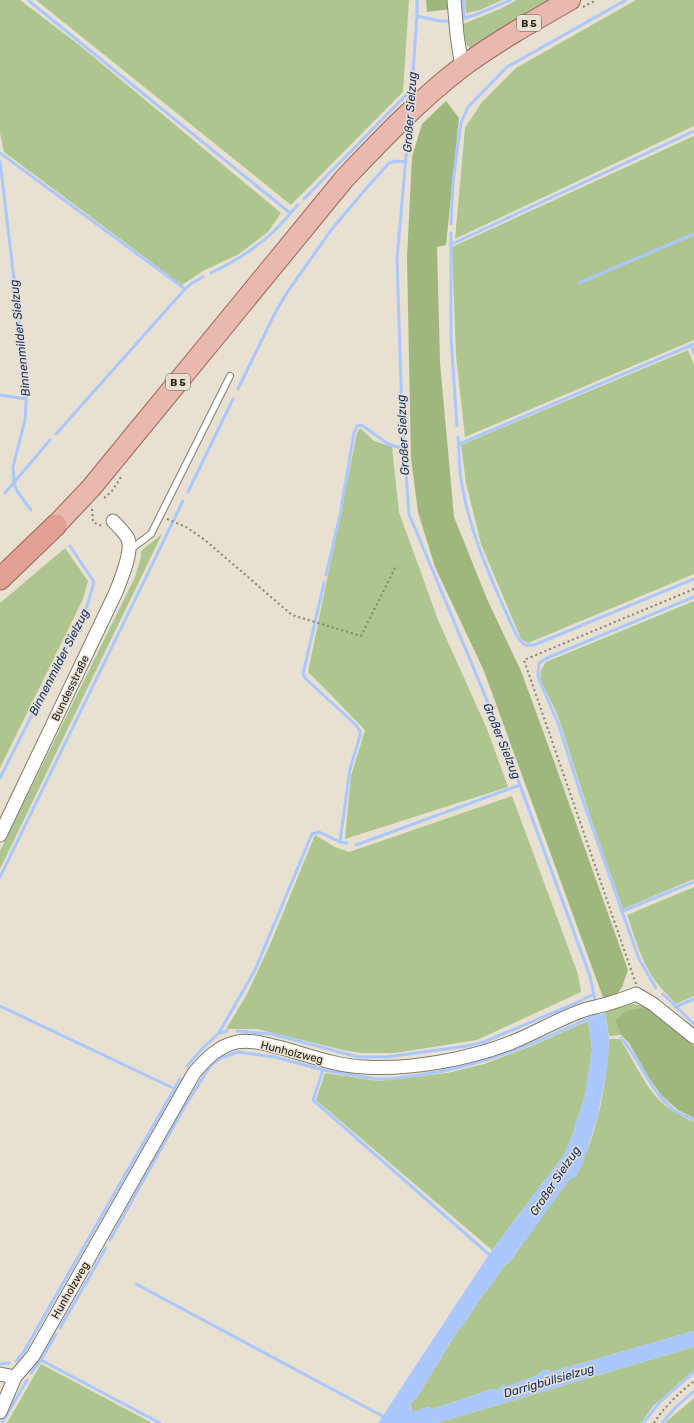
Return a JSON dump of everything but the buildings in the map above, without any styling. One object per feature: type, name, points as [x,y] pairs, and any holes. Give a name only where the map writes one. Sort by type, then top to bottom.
[{"type":"highway","name":"B 5","points":[[0,579],[56,525]]},
{"type":"main road","name":"B 5","points":[[56,525],[91,488],[345,178],[390,130],[439,86],[462,68],[530,22],[570,0]]},
{"type":"street","points":[[454,0],[462,68]]},
{"type":"street","points":[[109,524],[128,542]]},
{"type":"street","name":"Bundesstraße","points":[[0,834],[116,592],[125,568],[128,542]]},
{"type":"street","points":[[636,994],[653,1004],[694,1037]]},
{"type":"street","name":"Hunholzweg","points":[[0,1412],[15,1377],[33,1356],[194,1073],[214,1052],[225,1046],[238,1042],[259,1043],[337,1063],[362,1067],[385,1068],[417,1065],[485,1052],[587,1009],[609,1004],[636,994]]},
{"type":"street","points":[[0,1374],[15,1377]]},
{"type":"lane","points":[[128,542],[135,546],[151,534],[230,376]]},
{"type":"path","points":[[100,500],[112,491]]},
{"type":"path","points":[[92,506],[93,522],[109,524]]},
{"type":"path","points":[[160,516],[186,527],[205,540],[292,615],[361,636],[396,566]]},
{"type":"path","points":[[636,994],[636,983],[524,660],[694,590]]},
{"type":"path","points":[[654,1423],[660,1414],[684,1388],[694,1381]]},
{"type":"green space","points":[[0,0],[20,0],[78,44],[281,213],[268,232],[239,254],[203,271],[182,285],[4,152],[0,133]]},
{"type":"green space","points":[[36,0],[409,0],[403,92],[291,205]]},
{"type":"green space","points":[[426,0],[450,0],[451,9],[427,12]]},
{"type":"green space","points":[[465,0],[502,0],[480,10],[466,13]]},
{"type":"green space","points":[[517,0],[557,0],[546,5],[544,3],[473,49],[467,45],[464,39],[463,24],[500,9]]},
{"type":"green space","points":[[636,0],[694,0],[694,126],[455,239],[465,128],[482,102],[516,68]]},
{"type":"green space","points":[[446,101],[459,118],[446,245],[437,247],[440,363],[454,517],[487,599],[521,671],[628,970],[622,987],[613,999],[604,1000],[484,671],[435,567],[418,512],[411,458],[407,258],[412,157],[422,124]]},
{"type":"green space","points":[[694,136],[694,340],[465,437],[456,356],[452,247]]},
{"type":"green space","points":[[688,350],[694,365],[694,574],[528,643],[521,639],[481,544],[466,483],[461,445]]},
{"type":"green space","points":[[360,428],[374,441],[392,447],[399,512],[438,620],[487,729],[508,787],[345,839],[351,776],[365,730],[308,672],[357,433]]},
{"type":"green space","points":[[162,534],[0,869],[0,851],[135,577],[141,557],[141,551]]},
{"type":"green space","points":[[65,548],[88,581],[83,599],[0,768],[0,603]]},
{"type":"green space","points":[[694,601],[694,879],[623,909],[590,816],[558,716],[540,679],[541,670],[546,662]]},
{"type":"green space","points":[[512,796],[578,974],[581,992],[477,1040],[395,1053],[361,1053],[257,1029],[226,1029],[246,996],[270,945],[315,835],[335,847],[349,852]]},
{"type":"green space","points":[[694,887],[694,996],[676,1004],[652,977],[640,952],[627,915]]},
{"type":"green space","points":[[633,1004],[647,1007],[615,1021],[621,1035],[609,1036],[605,1012],[616,1006]]},
{"type":"green space","points":[[647,1007],[694,1046],[694,1118],[678,1110],[662,1096],[649,1078],[629,1043],[621,1035],[615,1021],[626,1011]]},
{"type":"green space","points":[[588,1021],[592,1050],[585,1095],[573,1133],[564,1155],[492,1250],[316,1100],[325,1073],[379,1081],[447,1073],[484,1064],[534,1045]]},
{"type":"green space","points":[[609,1039],[620,1039],[644,1080],[660,1101],[676,1113],[694,1122],[694,1331],[551,1372],[549,1370],[540,1372],[538,1375],[497,1390],[492,1389],[433,1409],[428,1407],[412,1413],[411,1403],[416,1399],[457,1331],[462,1327],[485,1292],[505,1265],[509,1263],[570,1178],[576,1176],[590,1144],[600,1109],[606,1074]]},
{"type":"green space","points":[[694,1347],[694,1370],[653,1406],[641,1423],[437,1423]]},
{"type":"green space","points":[[41,1364],[152,1423],[7,1423]]},
{"type":"green space","points":[[694,1398],[694,1423],[665,1423],[666,1422]]},
{"type":"water","name":"Darrigbüllsielzug","points":[[605,1012],[609,1039],[608,1065],[597,1119],[583,1163],[576,1177],[570,1179],[509,1263],[505,1265],[485,1292],[462,1327],[458,1330],[451,1343],[448,1343],[448,1347],[416,1399],[411,1403],[412,1412],[428,1407],[433,1409],[492,1389],[497,1390],[503,1384],[507,1386],[538,1375],[543,1369],[551,1372],[694,1331],[694,1347],[437,1423],[378,1423],[492,1250],[564,1155],[573,1133],[585,1095],[592,1050],[588,1021]]},
{"type":"waterway","points":[[28,0],[290,213]]},
{"type":"waterway","name":"Großer Sielzug","points":[[411,100],[417,0]]},
{"type":"waterway","points":[[463,0],[464,19]]},
{"type":"waterway","points":[[461,19],[475,15],[511,0]]},
{"type":"waterway","points":[[451,224],[453,182],[461,123],[468,107],[507,67],[626,0]]},
{"type":"waterway","points":[[417,16],[440,21],[453,21]]},
{"type":"waterway","points":[[304,199],[412,89]]},
{"type":"waterway","name":"Großer Sielzug","points":[[409,123],[397,259],[402,415],[409,514],[484,693],[520,785],[590,976],[596,1004]]},
{"type":"waterway","points":[[450,245],[694,131]]},
{"type":"waterway","points":[[0,153],[185,289]]},
{"type":"waterway","name":"Binnenmilder Sielzug","points":[[0,161],[27,389],[25,420],[13,467],[14,483],[17,491],[31,510]]},
{"type":"waterway","points":[[238,389],[275,313],[288,291],[332,229],[389,163],[395,161],[406,162]]},
{"type":"waterway","points":[[211,273],[252,250],[276,229],[298,205]]},
{"type":"waterway","points":[[451,233],[451,338],[457,426]]},
{"type":"waterway","points":[[579,283],[694,234]]},
{"type":"waterway","points":[[56,434],[185,289],[203,277]]},
{"type":"waterway","points":[[459,444],[694,344]]},
{"type":"waterway","points":[[691,345],[694,353]]},
{"type":"waterway","points":[[0,395],[26,399]]},
{"type":"waterway","points":[[188,492],[233,399]]},
{"type":"waterway","points":[[326,575],[340,515],[354,433],[357,426],[361,425],[388,444],[404,449]]},
{"type":"waterway","points":[[458,437],[460,471],[466,506],[471,523],[490,575],[513,628],[518,638],[525,645],[534,645],[694,579]]},
{"type":"waterway","points":[[5,493],[50,440]]},
{"type":"waterway","points":[[0,877],[183,501]]},
{"type":"waterway","name":"Binnenmilder Sielzug","points":[[0,778],[87,606],[94,582],[70,546]]},
{"type":"waterway","points":[[324,583],[303,674],[306,679],[356,725],[360,731],[360,736],[350,769],[340,842]]},
{"type":"waterway","points":[[656,988],[639,959],[583,801],[558,723],[538,677],[539,663],[547,658],[694,597]]},
{"type":"waterway","points":[[356,845],[520,785]]},
{"type":"waterway","points":[[187,1066],[219,1033],[255,970],[312,834],[319,832],[340,842],[347,843]]},
{"type":"waterway","points":[[623,911],[694,882]]},
{"type":"waterway","points":[[237,1031],[272,1034],[358,1057],[387,1057],[467,1046],[484,1042],[594,994]]},
{"type":"waterway","points":[[663,994],[694,1024]]},
{"type":"waterway","points":[[675,1007],[694,999]]},
{"type":"waterway","points":[[0,1006],[175,1089]]},
{"type":"waterway","points":[[492,1257],[313,1100],[323,1070],[378,1079],[444,1071],[489,1059],[534,1043],[598,1014]]},
{"type":"waterway","points":[[219,1033],[227,1031]]},
{"type":"waterway","points":[[621,1038],[635,1057],[653,1087],[668,1105],[677,1112],[694,1120]]},
{"type":"waterway","points":[[110,1240],[185,1106],[211,1065],[221,1058],[238,1052],[275,1057],[323,1070]]},
{"type":"waterway","points":[[16,1361],[23,1353],[180,1079]]},
{"type":"waterway","points":[[60,1328],[106,1248]]},
{"type":"waterway","points":[[136,1284],[386,1418]]},
{"type":"waterway","points":[[31,1373],[41,1360],[56,1334]]},
{"type":"waterway","points":[[41,1360],[160,1423]]},
{"type":"waterway","points":[[0,1364],[9,1363]]},
{"type":"waterway","points":[[643,1423],[660,1402],[694,1372]]},
{"type":"waterway","points":[[2,1423],[27,1380]]},
{"type":"waterway","points":[[662,1423],[676,1407],[694,1391]]}]
